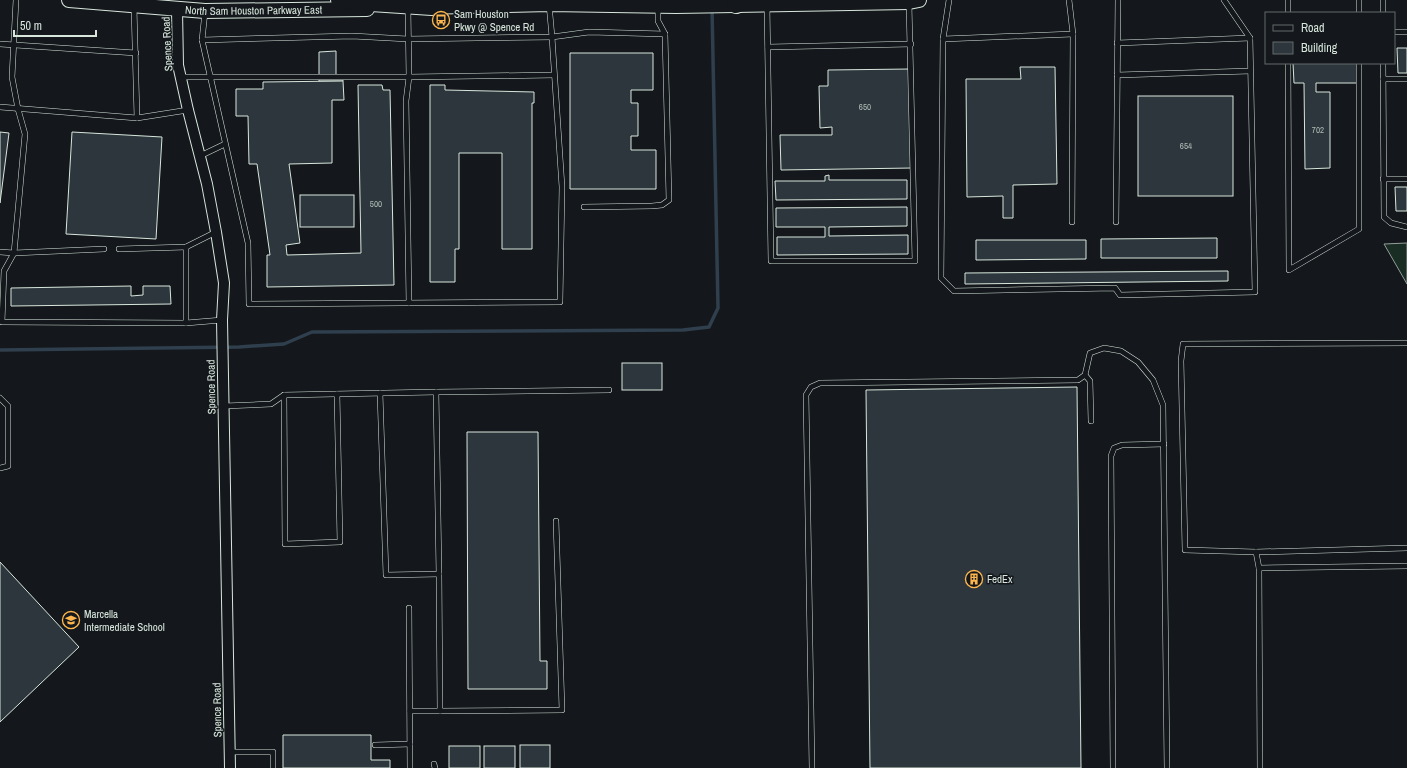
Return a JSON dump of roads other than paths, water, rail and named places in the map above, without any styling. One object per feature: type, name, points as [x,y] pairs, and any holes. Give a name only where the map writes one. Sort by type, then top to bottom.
[{"type":"highway","points":[[340,0],[432,6]]},
{"type":"main road","name":"North Sam Houston Parkway East","points":[[69,0],[177,10],[205,11],[408,9],[432,6],[549,4],[658,6],[741,2],[767,5],[914,1]]},
{"type":"street","name":"Spence Road","points":[[177,10],[178,66],[207,184],[224,283],[222,320],[230,768]]},
{"type":"lane","points":[[16,0],[12,77],[18,109],[25,134],[14,253],[4,272],[2,283],[2,322],[186,323],[222,320]]},
{"type":"lane","points":[[949,0],[943,39],[941,278],[954,291],[1115,288],[1120,295],[1255,292],[1250,38],[1224,0]]},
{"type":"lane","points":[[1069,0],[1073,34],[1072,222]]},
{"type":"lane","points":[[1116,222],[1118,0]]},
{"type":"lane","points":[[1288,0],[1288,12]]},
{"type":"lane","points":[[1359,0],[1359,12]]},
{"type":"lane","points":[[1383,12],[1384,0]]},
{"type":"lane","points":[[767,5],[769,235],[771,261],[915,261],[911,44],[914,1]]},
{"type":"lane","points":[[205,11],[202,40],[225,144],[240,200],[248,242],[249,304],[560,302],[562,187],[549,4]]},
{"type":"lane","points":[[134,6],[136,118]]},
{"type":"lane","points":[[584,207],[652,206],[662,205],[669,200],[665,34],[658,21],[658,6]]},
{"type":"lane","points":[[408,9],[409,77],[406,101],[409,303]]},
{"type":"lane","points":[[202,40],[352,36],[408,39],[552,37],[589,32],[665,34]]},
{"type":"lane","points":[[1395,32],[1407,32]]},
{"type":"lane","points":[[943,39],[1073,34]]},
{"type":"lane","points":[[1117,43],[1250,38]]},
{"type":"lane","points":[[0,44],[136,53]]},
{"type":"lane","points":[[768,47],[911,44]]},
{"type":"lane","points":[[1288,64],[1289,270],[1359,229],[1359,64]]},
{"type":"lane","points":[[1383,64],[1384,217],[1391,223],[1407,228]]},
{"type":"lane","points":[[1117,75],[1250,71]]},
{"type":"lane","points":[[180,77],[409,77],[554,75]]},
{"type":"lane","points":[[1383,79],[1407,79]]},
{"type":"lane","points":[[0,108],[136,118],[188,110]]},
{"type":"lane","points":[[200,156],[225,144]]},
{"type":"lane","points":[[1384,179],[1407,179]]},
{"type":"lane","points":[[119,249],[186,246],[216,232]]},
{"type":"lane","points":[[186,246],[186,323]]},
{"type":"lane","points":[[0,252],[14,253],[104,249]]},
{"type":"lane","points":[[1407,343],[1183,344],[1181,361],[1185,550],[1256,552],[1407,548]]},
{"type":"lane","points":[[812,768],[806,395],[811,387],[820,383],[1078,380],[1085,375],[1090,353],[1104,348],[1121,351],[1138,362],[1153,380],[1163,405],[1167,768]]},
{"type":"lane","points":[[1085,375],[1090,381],[1091,420]]},
{"type":"lane","points":[[224,406],[271,404],[284,395],[609,390]]},
{"type":"lane","points":[[436,392],[440,711]]},
{"type":"lane","points":[[380,393],[386,575],[439,574]]},
{"type":"lane","points":[[284,395],[285,544],[340,542],[337,394]]},
{"type":"lane","points":[[0,398],[8,406],[8,466],[0,468]]},
{"type":"lane","points":[[1113,768],[1111,456],[1114,448],[1122,445],[1164,444]]},
{"type":"lane","points":[[410,711],[562,710],[556,521]]},
{"type":"lane","points":[[1256,552],[1259,568],[1260,768]]},
{"type":"lane","points":[[1259,568],[1407,566]]},
{"type":"lane","points":[[409,608],[410,768]]},
{"type":"lane","points":[[375,745],[410,744]]},
{"type":"lane","points":[[229,752],[273,752],[273,768]]},
{"type":"waterway","points":[[0,350],[239,347],[284,344],[312,332],[683,330],[709,327],[718,308],[712,8]]},
{"type":"place","name":"Sam Houston Pkwy @ Spence Rd","points":[[441,20]]},
{"type":"place","name":"FedEx","points":[[974,579]]},
{"type":"place","name":"Marcella Intermediate School","points":[[71,620]]}]
